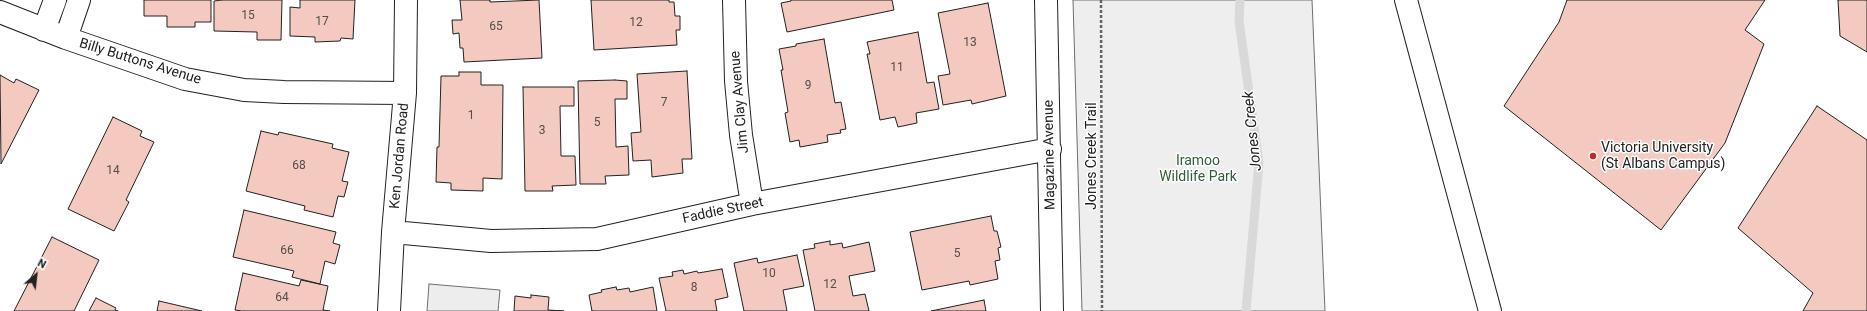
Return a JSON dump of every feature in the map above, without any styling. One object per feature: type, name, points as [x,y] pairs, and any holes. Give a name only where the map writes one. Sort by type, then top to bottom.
[{"type":"street","points":[[44,30],[55,0]]},
{"type":"street","points":[[66,38],[79,0]]},
{"type":"street","name":"Ken Jordan Road","points":[[389,311],[393,232],[405,93],[406,0]]},
{"type":"street","name":"Jim Clay Avenue","points":[[734,0],[736,81],[741,135],[752,204]]},
{"type":"street","name":"Magazine Avenue","points":[[1046,0],[1052,311]]},
{"type":"street","points":[[1406,0],[1490,311]]},
{"type":"street","name":"Billy Buttons Avenue","points":[[0,12],[66,38],[185,79],[244,90],[284,92],[405,93]]},
{"type":"street","name":"Faddie Street","points":[[393,232],[491,241],[597,239],[752,204],[1050,149]]},
{"type":"path","name":"Jones Creek Trail","points":[[1102,0],[1102,311]]},
{"type":"green space","name":"Iramoo Wildlife Park","points":[[1073,0],[1312,0],[1325,311],[1082,311]]},
{"type":"shaded area","points":[[429,284],[500,290],[498,311],[427,311]]},
{"type":"building","points":[[144,0],[211,0],[211,22],[195,22],[195,27],[167,27],[167,16],[144,16]]},
{"type":"building","points":[[282,0],[281,40],[257,40],[257,32],[214,31],[214,1]]},
{"type":"building","points":[[300,0],[355,0],[353,39],[341,38],[340,41],[315,42],[315,37],[290,36],[290,7],[300,8]]},
{"type":"building","points":[[460,0],[490,0],[490,2],[539,0],[542,58],[464,62],[463,48],[460,48],[459,33],[453,34],[452,20],[462,20]]},
{"type":"building","points":[[591,0],[669,0],[669,2],[674,2],[675,16],[680,16],[680,30],[676,30],[677,45],[594,50]]},
{"type":"building","points":[[791,0],[892,0],[894,10],[787,32],[781,3]]},
{"type":"building","points":[[1567,0],[1765,0],[1745,30],[1764,44],[1725,143],[1661,230],[1504,106],[1559,22]]},
{"type":"building","points":[[1838,0],[1867,0],[1867,52],[1840,36]]},
{"type":"building","points":[[988,3],[1006,96],[972,104],[971,100],[943,105],[938,76],[950,74],[938,13]]},
{"type":"building","points":[[918,32],[927,83],[934,82],[939,109],[916,113],[917,123],[898,127],[895,117],[880,120],[867,54],[870,54],[867,42]]},
{"type":"building","points":[[824,39],[835,103],[841,102],[846,129],[840,130],[841,133],[827,135],[828,142],[800,147],[799,140],[790,142],[785,113],[788,112],[779,49]]},
{"type":"building","points":[[687,71],[692,159],[682,159],[683,173],[652,177],[651,160],[633,161],[631,133],[641,132],[637,74]]},
{"type":"building","points":[[459,72],[481,72],[481,85],[503,85],[502,179],[483,178],[483,191],[451,190],[451,183],[436,182],[437,147],[439,147],[441,76],[459,76]]},
{"type":"building","points":[[0,75],[14,83],[16,79],[39,90],[1,164]]},
{"type":"building","points":[[578,81],[627,81],[627,99],[615,99],[616,147],[628,146],[629,175],[605,176],[606,184],[580,184]]},
{"type":"building","points":[[523,87],[574,87],[574,106],[560,106],[561,156],[575,156],[576,185],[552,186],[553,191],[525,191]]},
{"type":"building","points":[[1817,106],[1867,140],[1867,311],[1803,311],[1813,293],[1738,228]]},
{"type":"building","points":[[113,117],[142,131],[140,136],[154,142],[126,200],[129,202],[114,231],[68,209]]},
{"type":"building","points":[[261,131],[278,135],[279,132],[333,144],[332,148],[349,152],[342,181],[348,182],[344,197],[338,196],[333,217],[304,210],[305,206],[246,191]]},
{"type":"building","points":[[244,210],[336,232],[333,243],[340,245],[335,264],[325,261],[320,284],[292,277],[294,271],[233,257]]},
{"type":"building","points":[[991,216],[994,231],[997,231],[1001,247],[998,248],[1000,260],[995,261],[998,279],[970,285],[969,281],[922,290],[910,232]]},
{"type":"building","points":[[52,237],[99,260],[74,311],[14,311]]},
{"type":"building","points":[[830,241],[830,245],[842,243],[843,248],[869,242],[875,271],[849,276],[853,296],[865,294],[869,311],[815,311],[803,250],[815,248],[814,244]]},
{"type":"building","points":[[797,255],[804,286],[783,290],[787,311],[744,311],[734,263],[757,258],[758,263]]},
{"type":"building","points":[[722,269],[728,297],[715,300],[717,311],[666,311],[659,278],[673,276],[672,272],[683,270],[684,274],[697,271],[698,273]]},
{"type":"building","points":[[243,273],[299,286],[301,280],[328,286],[323,310],[330,311],[235,310]]},
{"type":"building","points":[[616,287],[617,290],[629,288],[630,292],[653,287],[657,311],[592,311],[589,295],[602,292],[601,290]]},
{"type":"building","points":[[531,295],[549,297],[548,310],[564,311],[514,311],[515,296],[531,298]]},
{"type":"building","points":[[96,298],[116,308],[115,310],[118,311],[89,311]]},
{"type":"building","points":[[984,300],[986,311],[931,311]]},
{"type":"building","points":[[159,301],[202,311],[157,311]]},
{"type":"waterway","name":"Jones Creek","points":[[1240,0],[1239,21],[1259,163],[1246,311]]},
{"type":"place","name":"Victoria University (St Albans Campus)","points":[[1593,156]]}]
